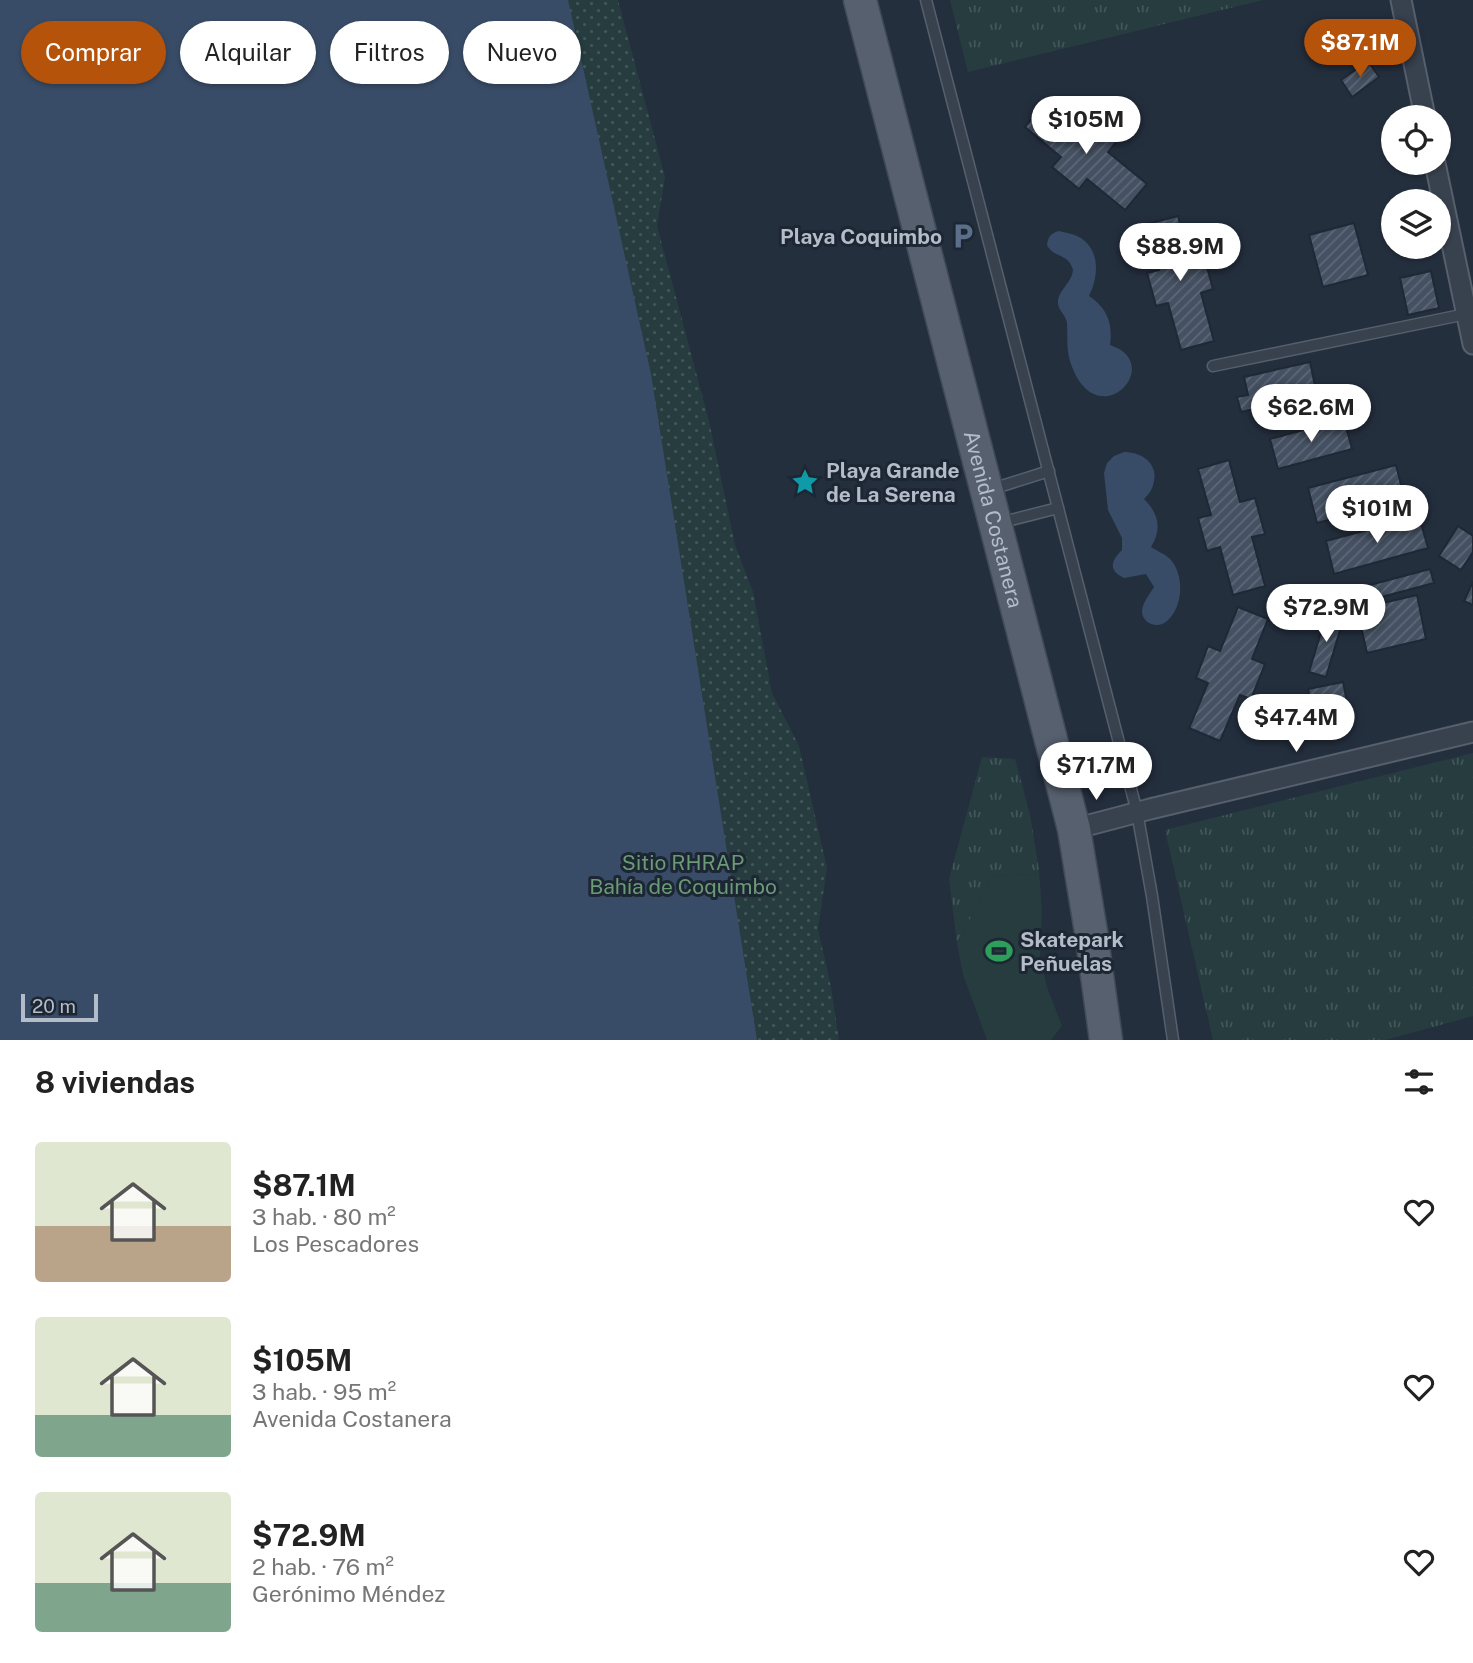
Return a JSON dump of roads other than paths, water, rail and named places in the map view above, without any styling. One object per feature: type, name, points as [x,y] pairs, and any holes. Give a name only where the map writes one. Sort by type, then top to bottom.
[{"type":"main road","name":"Avenida Costanera","points":[[860,0],[1074,829],[1106,1040]]},
{"type":"street","points":[[1401,0],[1423,105]]},
{"type":"street","points":[[1437,175],[1473,344]]},
{"type":"street","points":[[1074,829],[1473,732]]},
{"type":"lane","points":[[926,0],[1137,812],[1162,956],[1173,1040]]},
{"type":"lane","points":[[1213,366],[1466,314]]},
{"type":"lane","points":[[986,491],[1049,471]]},
{"type":"lane","points":[[995,524],[1058,508]]},
{"type":"water","points":[[0,0],[568,0],[573,21],[463,21],[463,84],[581,84],[581,59],[651,374],[757,1040],[0,1040]]},
{"type":"water","points":[[1059,231],[1081,238],[1092,250],[1096,273],[1089,296],[1107,317],[1111,330],[1110,345],[1126,354],[1132,367],[1129,379],[1121,390],[1109,396],[1095,394],[1081,384],[1070,361],[1067,323],[1058,299],[1073,270],[1068,260],[1053,252],[1047,245],[1050,236]]},
{"type":"water","points":[[1124,452],[1137,454],[1152,465],[1155,478],[1144,499],[1156,516],[1158,528],[1151,547],[1170,559],[1180,582],[1176,608],[1167,621],[1159,625],[1148,622],[1143,616],[1143,605],[1154,587],[1146,574],[1124,578],[1113,568],[1116,557],[1122,550],[1122,538],[1108,510],[1104,473],[1107,463]]},
{"type":"place","name":"Playa Coquimbo","points":[[963,236]]},
{"type":"place","name":"Playa Grande de La Serena","points":[[805,482]]},
{"type":"place","name":"Skatepark Peñuelas","points":[[999,951]]},
{"type":"park label","name":"Sitio RHRAP Bahía de Coquimbo","points":[[683,874]]}]
